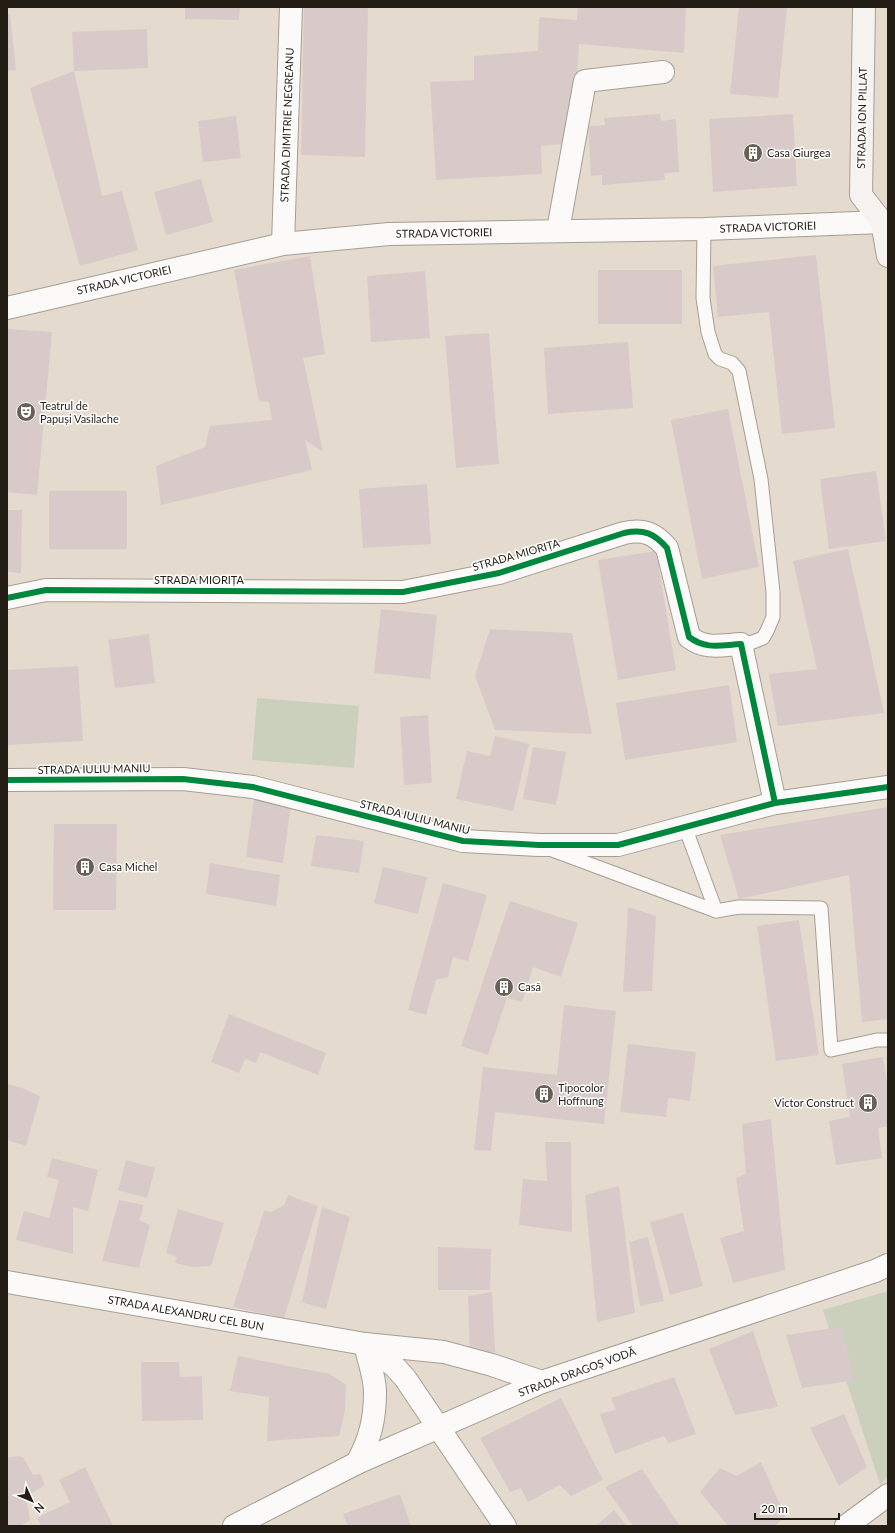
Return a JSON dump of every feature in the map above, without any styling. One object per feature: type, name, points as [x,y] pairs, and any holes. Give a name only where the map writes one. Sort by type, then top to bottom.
[{"type":"main road","name":"STRADA ION PILLAT","points":[[864,7],[861,195],[886,217],[888,256]]},
{"type":"street","name":"STRADA DIMITRIE NEGREANU","points":[[283,244],[291,7]]},
{"type":"street","points":[[558,230],[585,81],[663,72]]},
{"type":"street","name":"STRADA VICTORIEI","points":[[7,308],[283,244],[389,234],[558,230],[704,229],[886,217]]},
{"type":"street","name":"STRADA MIORIȚA","points":[[7,598],[46,590],[403,592],[499,573],[637,530],[658,538],[667,548],[689,637],[697,643],[706,646],[741,644]]},
{"type":"street","points":[[741,644],[775,803]]},
{"type":"street","name":"STRADA IULIU MANIU","points":[[7,780],[198,780],[253,787],[463,841],[539,845],[618,845],[775,803],[888,787]]},
{"type":"street","name":"STRADA DRAGOȘ VODĂ","points":[[234,1526],[357,1463],[542,1382],[875,1271],[888,1265]]},
{"type":"street","name":"STRADA ALEXANDRU CEL BUN","points":[[7,1282],[365,1344],[444,1352],[492,1365],[542,1382]]},
{"type":"street","points":[[357,1463],[372,1429],[375,1391],[365,1344]]},
{"type":"street","name":"STRADA ALEXANDRU CEL BUN","points":[[365,1344],[394,1366],[405,1378],[504,1526]]},
{"type":"street","points":[[846,1526],[888,1495]]},
{"type":"lane","name":"STRADA MIORIȚA","points":[[704,229],[703,298],[708,332],[715,354],[720,359],[732,363],[739,371],[761,480],[773,592],[773,617],[767,632],[763,638],[753,642],[741,644]]},
{"type":"lane","points":[[685,827],[716,911]]},
{"type":"lane","points":[[539,845],[716,911],[739,907],[821,908],[831,1050],[877,1040],[888,1040]]},
{"type":"green space","points":[[257,698],[359,706],[354,768],[252,760]]},
{"type":"green space","points":[[888,1291],[888,1477],[880,1484],[823,1310]]},
{"type":"building","points":[[185,7],[240,7],[239,20],[185,19]]},
{"type":"building","points":[[304,7],[368,7],[365,157],[301,155]]},
{"type":"building","points":[[578,7],[686,7],[684,53],[579,44],[573,143],[541,146],[542,174],[436,180],[430,82],[474,80],[474,56],[538,51],[539,17],[577,20]]},
{"type":"building","points":[[739,7],[787,7],[778,98],[730,94]]},
{"type":"building","points":[[10,14],[16,70],[7,71],[7,15]]},
{"type":"building","points":[[147,29],[148,68],[74,71],[72,32]]},
{"type":"building","points":[[74,71],[102,196],[122,191],[138,250],[80,266],[30,88]]},
{"type":"building","points":[[660,114],[661,121],[676,119],[679,172],[664,173],[665,180],[602,185],[602,175],[591,176],[588,126],[605,125],[604,118]]},
{"type":"building","name":"Casa Giurgea","points":[[793,114],[797,186],[713,192],[709,119]]},
{"type":"building","points":[[236,116],[241,158],[203,162],[198,121]]},
{"type":"building","points":[[201,179],[213,222],[166,235],[154,192]]},
{"type":"building","points":[[816,255],[835,428],[782,434],[769,312],[718,317],[713,266]]},
{"type":"building","points":[[310,256],[325,354],[303,358],[323,452],[305,440],[312,470],[161,505],[156,466],[205,447],[210,426],[272,420],[269,402],[259,401],[234,270]]},
{"type":"building","points":[[598,270],[682,270],[682,324],[598,324]]},
{"type":"building","points":[[425,271],[430,338],[371,342],[367,276]]},
{"type":"building","name":"Teatrul de Papuși Vasilache","points":[[7,329],[52,332],[37,495],[7,492]]},
{"type":"building","points":[[489,333],[499,464],[456,468],[445,336]]},
{"type":"building","points":[[628,342],[633,408],[548,414],[544,348]]},
{"type":"building","points":[[728,409],[759,567],[702,579],[671,420]]},
{"type":"building","points":[[876,471],[886,541],[829,549],[820,479]]},
{"type":"building","points":[[427,484],[431,544],[363,548],[359,489]]},
{"type":"building","points":[[49,491],[127,491],[127,549],[49,549]]},
{"type":"building","points":[[7,510],[22,510],[21,573],[7,572]]},
{"type":"building","points":[[848,549],[884,713],[778,726],[769,674],[817,669],[793,561]]},
{"type":"building","points":[[656,551],[676,670],[618,680],[598,560]]},
{"type":"building","points":[[381,609],[437,615],[430,679],[374,673]]},
{"type":"building","points":[[490,629],[572,633],[592,734],[495,730],[475,676]]},
{"type":"building","points":[[149,634],[155,683],[115,688],[108,640]]},
{"type":"building","points":[[78,666],[83,741],[7,745],[7,670]]},
{"type":"building","points":[[729,685],[737,742],[625,760],[616,703]]},
{"type":"building","points":[[428,715],[432,783],[404,785],[400,717]]},
{"type":"building","points":[[495,736],[529,744],[513,811],[456,799],[467,751],[490,756]]},
{"type":"building","points":[[533,747],[566,752],[556,805],[523,799]]},
{"type":"building","points":[[254,799],[291,805],[283,863],[246,857]]},
{"type":"building","points":[[888,807],[888,1019],[862,1022],[849,875],[739,899],[720,835]]},
{"type":"building","name":"Casa Michel","points":[[54,824],[117,824],[116,910],[53,910]]},
{"type":"building","points":[[316,835],[364,841],[359,873],[311,866]]},
{"type":"building","points":[[210,863],[280,875],[276,906],[206,894]]},
{"type":"building","points":[[383,867],[427,877],[418,914],[374,903]]},
{"type":"building","points":[[443,883],[487,895],[468,961],[453,957],[448,977],[436,980],[426,1015],[408,1010]]},
{"type":"building","name":"Casă","points":[[510,901],[578,923],[561,977],[533,967],[522,1002],[507,998],[488,1055],[461,1046]]},
{"type":"building","points":[[628,907],[656,916],[652,991],[623,992]]},
{"type":"building","points":[[799,920],[819,1055],[776,1061],[757,926]]},
{"type":"building","name":"Tipocolor Hoffnung","points":[[564,1005],[616,1011],[604,1124],[495,1112],[491,1151],[474,1150],[483,1067],[557,1075]]},
{"type":"building","points":[[229,1014],[326,1053],[318,1075],[260,1052],[256,1063],[245,1059],[239,1073],[211,1062]]},
{"type":"building","points":[[628,1044],[696,1052],[690,1101],[668,1098],[666,1117],[620,1112]]},
{"type":"building","name":"Victor Construct","points":[[883,1057],[888,1089],[888,1126],[878,1128],[882,1158],[836,1165],[829,1121],[850,1117],[842,1064]]},
{"type":"building","points":[[7,1084],[22,1088],[40,1096],[26,1146],[7,1140]]},
{"type":"building","points":[[771,1119],[785,1270],[733,1283],[720,1238],[744,1231],[736,1178],[746,1174],[742,1124]]},
{"type":"building","points":[[545,1142],[571,1142],[572,1232],[519,1225],[523,1179],[547,1181]]},
{"type":"building","points":[[52,1158],[98,1170],[88,1211],[73,1207],[73,1254],[16,1240],[24,1211],[49,1218],[59,1180],[47,1177]]},
{"type":"building","points":[[126,1160],[155,1168],[147,1198],[118,1190]]},
{"type":"building","points":[[619,1186],[635,1313],[597,1322],[585,1195]]},
{"type":"building","points":[[288,1195],[318,1206],[284,1318],[233,1307],[264,1211],[271,1212],[284,1205]]},
{"type":"building","points":[[119,1200],[144,1205],[139,1220],[150,1225],[139,1268],[102,1261]]},
{"type":"building","points":[[322,1207],[350,1217],[326,1309],[302,1302]]},
{"type":"building","points":[[178,1209],[224,1223],[211,1266],[193,1267],[175,1263],[177,1257],[166,1253]]},
{"type":"building","points":[[683,1213],[703,1286],[670,1295],[650,1222]]},
{"type":"building","points":[[648,1237],[664,1301],[640,1306],[629,1242]]},
{"type":"building","points":[[438,1247],[491,1249],[490,1290],[438,1290]]},
{"type":"building","points":[[492,1292],[495,1352],[470,1354],[468,1296]]},
{"type":"building","points":[[841,1327],[855,1380],[802,1388],[786,1335]]},
{"type":"building","points":[[753,1331],[778,1407],[735,1415],[709,1349]]},
{"type":"building","points":[[238,1356],[330,1374],[346,1385],[345,1410],[339,1436],[267,1441],[269,1397],[230,1391]]},
{"type":"building","points":[[141,1362],[179,1362],[180,1377],[202,1376],[203,1420],[142,1421]]},
{"type":"building","points":[[674,1377],[696,1434],[669,1443],[664,1436],[615,1454],[600,1414],[616,1410],[611,1398]]},
{"type":"building","points":[[561,1398],[603,1480],[571,1496],[560,1485],[528,1502],[521,1488],[510,1492],[480,1438]]},
{"type":"building","points":[[844,1414],[867,1467],[839,1486],[810,1428]]},
{"type":"building","points":[[17,1456],[23,1457],[33,1475],[40,1474],[45,1485],[26,1497],[30,1520],[20,1526],[7,1526],[7,1458]]},
{"type":"building","points":[[761,1462],[785,1516],[775,1526],[728,1526],[700,1492],[720,1468],[737,1476]]},
{"type":"building","points":[[85,1467],[113,1526],[41,1526],[37,1518],[70,1502],[59,1480]]},
{"type":"building","points":[[642,1469],[680,1526],[633,1526],[605,1487]]},
{"type":"building","points":[[400,1494],[411,1526],[348,1526],[343,1514]]},
{"type":"building","points":[[614,1510],[627,1526],[596,1526]]},
{"type":"cycle path","points":[[7,598],[46,590],[403,592],[499,573],[624,533],[648,533],[658,539],[667,548],[689,637],[701,644],[714,646],[741,644],[775,803]]},
{"type":"cycle path","points":[[7,780],[183,779],[253,787],[463,841],[539,845],[618,845],[775,803],[888,787]]},
{"type":"place","name":"Casa Giurgea","points":[[753,153]]},
{"type":"place","name":"Teatrul de Papuși Vasilache","points":[[26,412]]},
{"type":"place","name":"Casa Michel","points":[[85,867]]},
{"type":"place","name":"Casă","points":[[504,987]]},
{"type":"place","name":"Tipocolor Hoffnung","points":[[544,1094]]},
{"type":"place","name":"Victor Construct","points":[[868,1103]]}]
